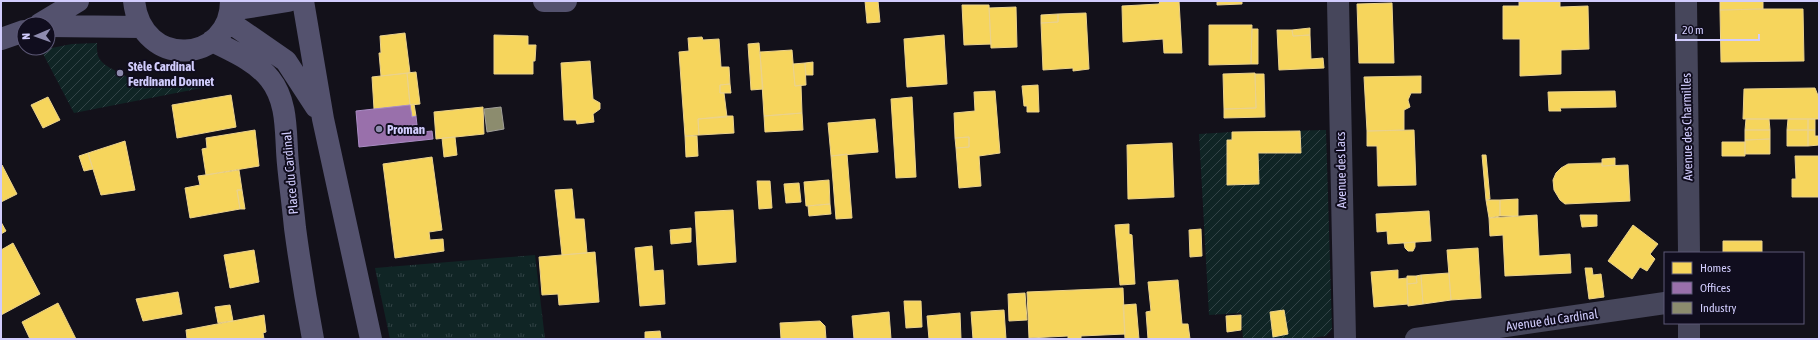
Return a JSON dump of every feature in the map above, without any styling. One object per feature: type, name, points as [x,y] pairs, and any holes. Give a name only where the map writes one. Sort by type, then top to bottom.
[{"type":"street","points":[[53,16],[78,1]]},
{"type":"street","points":[[134,1],[136,15],[141,27],[150,38],[161,46],[174,50],[194,49],[212,41],[221,32],[230,11]]},
{"type":"street","points":[[230,11],[288,1]]},
{"type":"street","points":[[303,1],[323,119],[371,339]]},
{"type":"street","points":[[544,1],[566,1]]},
{"type":"street","name":"Avenue des Lacs","points":[[1338,1],[1345,339]]},
{"type":"street","name":"Avenue des Charmilles","points":[[1686,1],[1689,252]]},
{"type":"street","points":[[230,11],[286,61],[303,85],[323,119]]},
{"type":"street","points":[[56,26],[141,27]]},
{"type":"street","points":[[1,39],[16,34]]},
{"type":"street","name":"Place du Cardinal","points":[[212,41],[241,55],[254,65],[270,79],[279,94],[285,123],[303,287],[313,339]]},
{"type":"street","name":"Avenue du Cardinal","points":[[1416,339],[1664,303]]},
{"type":"street","points":[[1689,324],[1690,339]]},
{"type":"green space","points":[[97,43],[98,56],[103,63],[109,68],[136,80],[172,86],[207,80],[217,85],[74,113],[44,56],[56,56],[56,47],[72,44]]},
{"type":"green space","points":[[1326,130],[1332,329],[1326,336],[1304,339],[1243,339],[1241,313],[1209,315],[1199,134]]},
{"type":"green space","points":[[535,255],[545,339],[390,339],[375,268]]},
{"type":"building: Homes","points":[[865,1],[878,1],[880,22],[867,23]]},
{"type":"building: Homes","points":[[1160,1],[1179,1],[1182,53],[1164,53],[1163,39],[1123,42],[1122,6],[1159,4]]},
{"type":"building: Homes","points":[[1217,1],[1242,1],[1242,4],[1217,5]]},
{"type":"building: Homes","points":[[1519,1],[1560,1],[1560,7],[1588,6],[1589,49],[1561,50],[1561,74],[1520,76],[1520,39],[1503,39],[1503,6],[1519,6]]},
{"type":"building: Homes","points":[[1720,1],[1763,1],[1763,9],[1720,10]]},
{"type":"building: Homes","points":[[1392,3],[1394,63],[1359,63],[1357,4]]},
{"type":"building: Homes","points":[[962,5],[989,5],[991,44],[964,45]]},
{"type":"building: Homes","points":[[1016,7],[1017,47],[991,48],[989,8]]},
{"type":"building: Homes","points":[[1803,9],[1804,61],[1721,62],[1720,10]]},
{"type":"building: Homes","points":[[1086,13],[1089,69],[1073,71],[1073,68],[1043,70],[1041,23],[1058,22],[1058,14]]},
{"type":"building: Homes","points":[[1058,14],[1058,22],[1041,23],[1041,15]]},
{"type":"building: Homes","points":[[1209,25],[1252,25],[1251,64],[1209,65]]},
{"type":"building: Homes","points":[[1310,28],[1310,35],[1293,36],[1292,30]]},
{"type":"building: Homes","points":[[1252,29],[1258,29],[1258,64],[1251,64]]},
{"type":"building: Homes","points":[[1277,30],[1292,30],[1293,36],[1310,35],[1311,59],[1323,58],[1324,68],[1279,70]]},
{"type":"building: Homes","points":[[405,33],[410,73],[381,76],[379,53],[381,53],[380,36]]},
{"type":"building: Homes","points":[[494,35],[528,36],[528,45],[536,45],[535,61],[533,61],[533,74],[494,74]]},
{"type":"building: Homes","points":[[944,35],[947,84],[907,87],[904,39]]},
{"type":"building: Homes","points":[[702,37],[703,40],[719,39],[721,67],[729,67],[730,84],[720,85],[720,93],[724,93],[727,117],[698,119],[699,135],[685,136],[679,52],[689,51],[688,38]]},
{"type":"building: Homes","points":[[759,43],[763,89],[751,90],[748,44]]},
{"type":"building: Homes","points":[[792,50],[795,86],[801,85],[802,113],[764,116],[760,52]]},
{"type":"building: Homes","points":[[590,61],[593,99],[600,103],[600,109],[593,114],[594,122],[577,124],[576,120],[564,120],[561,63]]},
{"type":"building: Homes","points":[[813,62],[813,75],[806,75],[805,63]]},
{"type":"building: Homes","points":[[805,63],[806,85],[795,86],[793,64]]},
{"type":"building: Homes","points":[[416,72],[420,104],[410,105],[407,73]]},
{"type":"building: Homes","points":[[407,73],[410,105],[374,109],[372,77]]},
{"type":"building: Homes","points":[[1255,73],[1256,108],[1224,109],[1223,74]]},
{"type":"building: Homes","points":[[1255,74],[1264,74],[1265,117],[1224,118],[1224,109],[1256,108]]},
{"type":"building: Homes","points":[[1421,76],[1421,93],[1411,93],[1408,100],[1410,107],[1404,110],[1404,130],[1367,131],[1364,77]]},
{"type":"building: Homes","points":[[730,84],[731,93],[720,93],[720,85]]},
{"type":"building: Homes","points":[[1038,85],[1039,112],[1027,112],[1027,106],[1024,106],[1022,86]]},
{"type":"building: Homes","points":[[1815,88],[1819,98],[1819,119],[1743,119],[1744,89]]},
{"type":"building: Homes","points":[[995,91],[1000,153],[979,156],[981,186],[959,188],[956,148],[969,147],[969,137],[955,138],[954,113],[975,111],[974,92]]},
{"type":"building: Homes","points":[[1615,91],[1616,107],[1560,108],[1561,111],[1549,111],[1548,92]]},
{"type":"building: Homes","points":[[231,95],[236,127],[177,138],[172,105]]},
{"type":"building: Homes","points":[[48,97],[60,120],[43,128],[31,105]]},
{"type":"building: Homes","points":[[912,97],[916,177],[896,178],[891,99]]},
{"type":"building: Homes","points":[[414,104],[416,116],[412,117],[410,105]]},
{"type":"building: Homes","points":[[483,107],[484,134],[436,139],[434,112]]},
{"type":"building: Homes","points":[[802,113],[803,130],[765,132],[764,116]]},
{"type":"building: Homes","points":[[733,116],[734,133],[699,135],[698,119]]},
{"type":"building: Homes","points":[[875,119],[878,152],[831,156],[828,123]]},
{"type":"building: Homes","points":[[1746,119],[1769,119],[1770,130],[1745,130]]},
{"type":"building: Homes","points":[[1788,119],[1808,119],[1808,130],[1787,130]]},
{"type":"building: Homes","points":[[1808,119],[1815,119],[1815,130],[1808,130]]},
{"type":"building: Homes","points":[[255,130],[259,166],[206,175],[202,149],[207,148],[206,138]]},
{"type":"building: Homes","points":[[1414,130],[1416,185],[1378,186],[1377,146],[1367,146],[1367,131]]},
{"type":"building: Homes","points":[[1745,130],[1770,130],[1770,139],[1745,140]]},
{"type":"building: Homes","points":[[1787,130],[1808,130],[1808,146],[1787,146]]},
{"type":"building: Homes","points":[[1808,130],[1815,130],[1815,136],[1819,136],[1819,145],[1808,146]]},
{"type":"building: Homes","points":[[1300,131],[1301,153],[1258,153],[1259,184],[1227,185],[1227,140],[1232,140],[1232,132]]},
{"type":"building: Homes","points":[[685,136],[697,136],[698,156],[686,157]]},
{"type":"building: Homes","points":[[455,137],[457,155],[444,157],[442,138]]},
{"type":"building: Homes","points":[[969,137],[969,147],[956,148],[955,138]]},
{"type":"building: Homes","points":[[1770,139],[1770,154],[1745,154],[1745,140]]},
{"type":"building: Homes","points":[[125,141],[135,190],[101,195],[88,153]]},
{"type":"building: Homes","points":[[1722,142],[1745,142],[1745,156],[1722,156]]},
{"type":"building: Homes","points":[[1172,143],[1174,197],[1128,199],[1127,145]]},
{"type":"building: Homes","points":[[88,153],[93,169],[84,171],[79,156]]},
{"type":"building: Homes","points":[[847,154],[852,218],[836,219],[831,156]]},
{"type":"building: Homes","points":[[1482,155],[1486,155],[1490,199],[1486,200]]},
{"type":"building: Homes","points":[[1795,156],[1819,156],[1819,197],[1792,197],[1792,179],[1796,179]]},
{"type":"building: Homes","points":[[432,157],[442,230],[429,232],[430,240],[443,239],[444,251],[395,258],[383,164]]},
{"type":"building: Homes","points":[[1615,158],[1615,165],[1602,166],[1602,159]]},
{"type":"building: Homes","points":[[1602,163],[1602,166],[1628,165],[1630,201],[1565,204],[1560,200],[1554,190],[1553,180],[1556,173],[1561,168],[1568,164]]},
{"type":"building: Homes","points":[[2,165],[17,194],[1,202],[1,166]]},
{"type":"building: Homes","points":[[239,170],[242,190],[237,190],[240,209],[190,218],[185,188],[200,185],[198,176]]},
{"type":"building: Homes","points":[[829,180],[830,204],[806,206],[804,182]]},
{"type":"building: Homes","points":[[757,181],[770,181],[772,208],[759,209]]},
{"type":"building: Homes","points":[[799,183],[801,202],[786,203],[784,184]]},
{"type":"building: Homes","points":[[572,189],[575,219],[584,219],[587,253],[562,255],[555,190]]},
{"type":"building: Homes","points":[[237,190],[242,190],[245,209],[240,209]]},
{"type":"building: Homes","points":[[1518,199],[1518,216],[1500,216],[1500,200]]},
{"type":"building: Homes","points":[[1486,200],[1500,200],[1500,216],[1489,218]]},
{"type":"building: Homes","points":[[830,204],[831,214],[809,216],[808,206]]},
{"type":"building: Homes","points":[[733,210],[736,262],[698,265],[695,212]]},
{"type":"building: Homes","points":[[1429,211],[1431,241],[1388,244],[1387,231],[1377,232],[1376,214]]},
{"type":"building: Homes","points":[[1537,215],[1539,256],[1570,254],[1571,273],[1505,276],[1503,235],[1490,236],[1489,218]]},
{"type":"building: Homes","points":[[1580,215],[1597,215],[1597,226],[1582,227]]},
{"type":"building: Homes","points":[[1,222],[6,231],[1,234]]},
{"type":"building: Homes","points":[[1129,224],[1129,234],[1132,235],[1135,284],[1120,285],[1115,225]]},
{"type":"building: Homes","points":[[1633,225],[1658,244],[1650,254],[1655,259],[1647,271],[1640,267],[1632,279],[1608,261]]},
{"type":"building: Homes","points":[[691,228],[691,242],[671,244],[670,230]]},
{"type":"building: Homes","points":[[1201,229],[1202,256],[1190,257],[1189,230]]},
{"type":"building: Homes","points":[[1723,241],[1762,241],[1762,252],[1723,252]]},
{"type":"building: Homes","points":[[1415,242],[1413,251],[1408,251],[1405,248],[1404,243]]},
{"type":"building: Homes","points":[[13,243],[40,294],[1,315],[1,250]]},
{"type":"building: Homes","points":[[652,246],[654,271],[663,270],[665,304],[640,306],[635,248]]},
{"type":"building: Homes","points":[[1478,248],[1481,298],[1451,300],[1447,250]]},
{"type":"building: Homes","points":[[254,250],[259,282],[230,288],[224,255]]},
{"type":"building: Homes","points":[[595,252],[599,302],[559,305],[558,294],[542,295],[539,257]]},
{"type":"building: Homes","points":[[1585,268],[1592,268],[1593,275],[1601,274],[1604,297],[1589,299]]},
{"type":"building: Homes","points":[[1398,270],[1398,279],[1407,278],[1408,304],[1374,307],[1371,272]]},
{"type":"building: Homes","points":[[1449,273],[1451,300],[1423,304],[1421,275]]},
{"type":"building: Homes","points":[[1421,275],[1423,304],[1408,306],[1407,284],[1417,283],[1416,276]]},
{"type":"building: Homes","points":[[1407,276],[1416,276],[1417,283],[1407,284]]},
{"type":"building: Homes","points":[[1178,280],[1182,324],[1188,324],[1190,339],[1148,339],[1146,312],[1151,311],[1148,282]]},
{"type":"building: Homes","points":[[1123,288],[1125,334],[1081,336],[1081,339],[1068,339],[1068,336],[1029,338],[1027,292]]},
{"type":"building: Homes","points":[[178,292],[182,314],[143,321],[136,299]]},
{"type":"building: Homes","points":[[1025,293],[1027,320],[1009,321],[1008,294]]},
{"type":"building: Homes","points":[[904,301],[921,301],[922,327],[906,328]]},
{"type":"building: Homes","points":[[58,303],[76,339],[30,339],[22,322]]},
{"type":"building: Homes","points":[[1136,304],[1139,339],[1125,339],[1123,305]]},
{"type":"building: Homes","points":[[230,305],[233,321],[218,323],[215,307]]},
{"type":"building: Homes","points":[[1004,310],[1006,339],[973,339],[971,312]]},
{"type":"building: Homes","points":[[1284,310],[1288,334],[1273,337],[1270,312]]},
{"type":"building: Homes","points":[[889,312],[891,339],[854,339],[852,316]]},
{"type":"building: Homes","points":[[960,313],[961,339],[929,339],[927,316]]},
{"type":"building: Homes","points":[[264,315],[266,332],[263,333],[264,339],[187,339],[186,330]]},
{"type":"building: Homes","points":[[1241,315],[1241,330],[1227,332],[1226,316]]},
{"type":"building: Homes","points":[[820,321],[825,326],[826,339],[781,339],[780,323]]},
{"type":"building: Homes","points":[[660,331],[661,339],[645,339],[645,332]]},
{"type":"building: Offices","points":[[410,105],[412,117],[416,116],[417,125],[412,125],[413,133],[432,131],[433,139],[359,147],[356,111]]},
{"type":"building: Industry","points":[[501,107],[504,129],[487,132],[484,109]]},
{"type":"place","name":"Stèle Cardinal Ferdinand Donnet","points":[[120,73]]},
{"type":"place","name":"Proman","points":[[379,129]]}]
